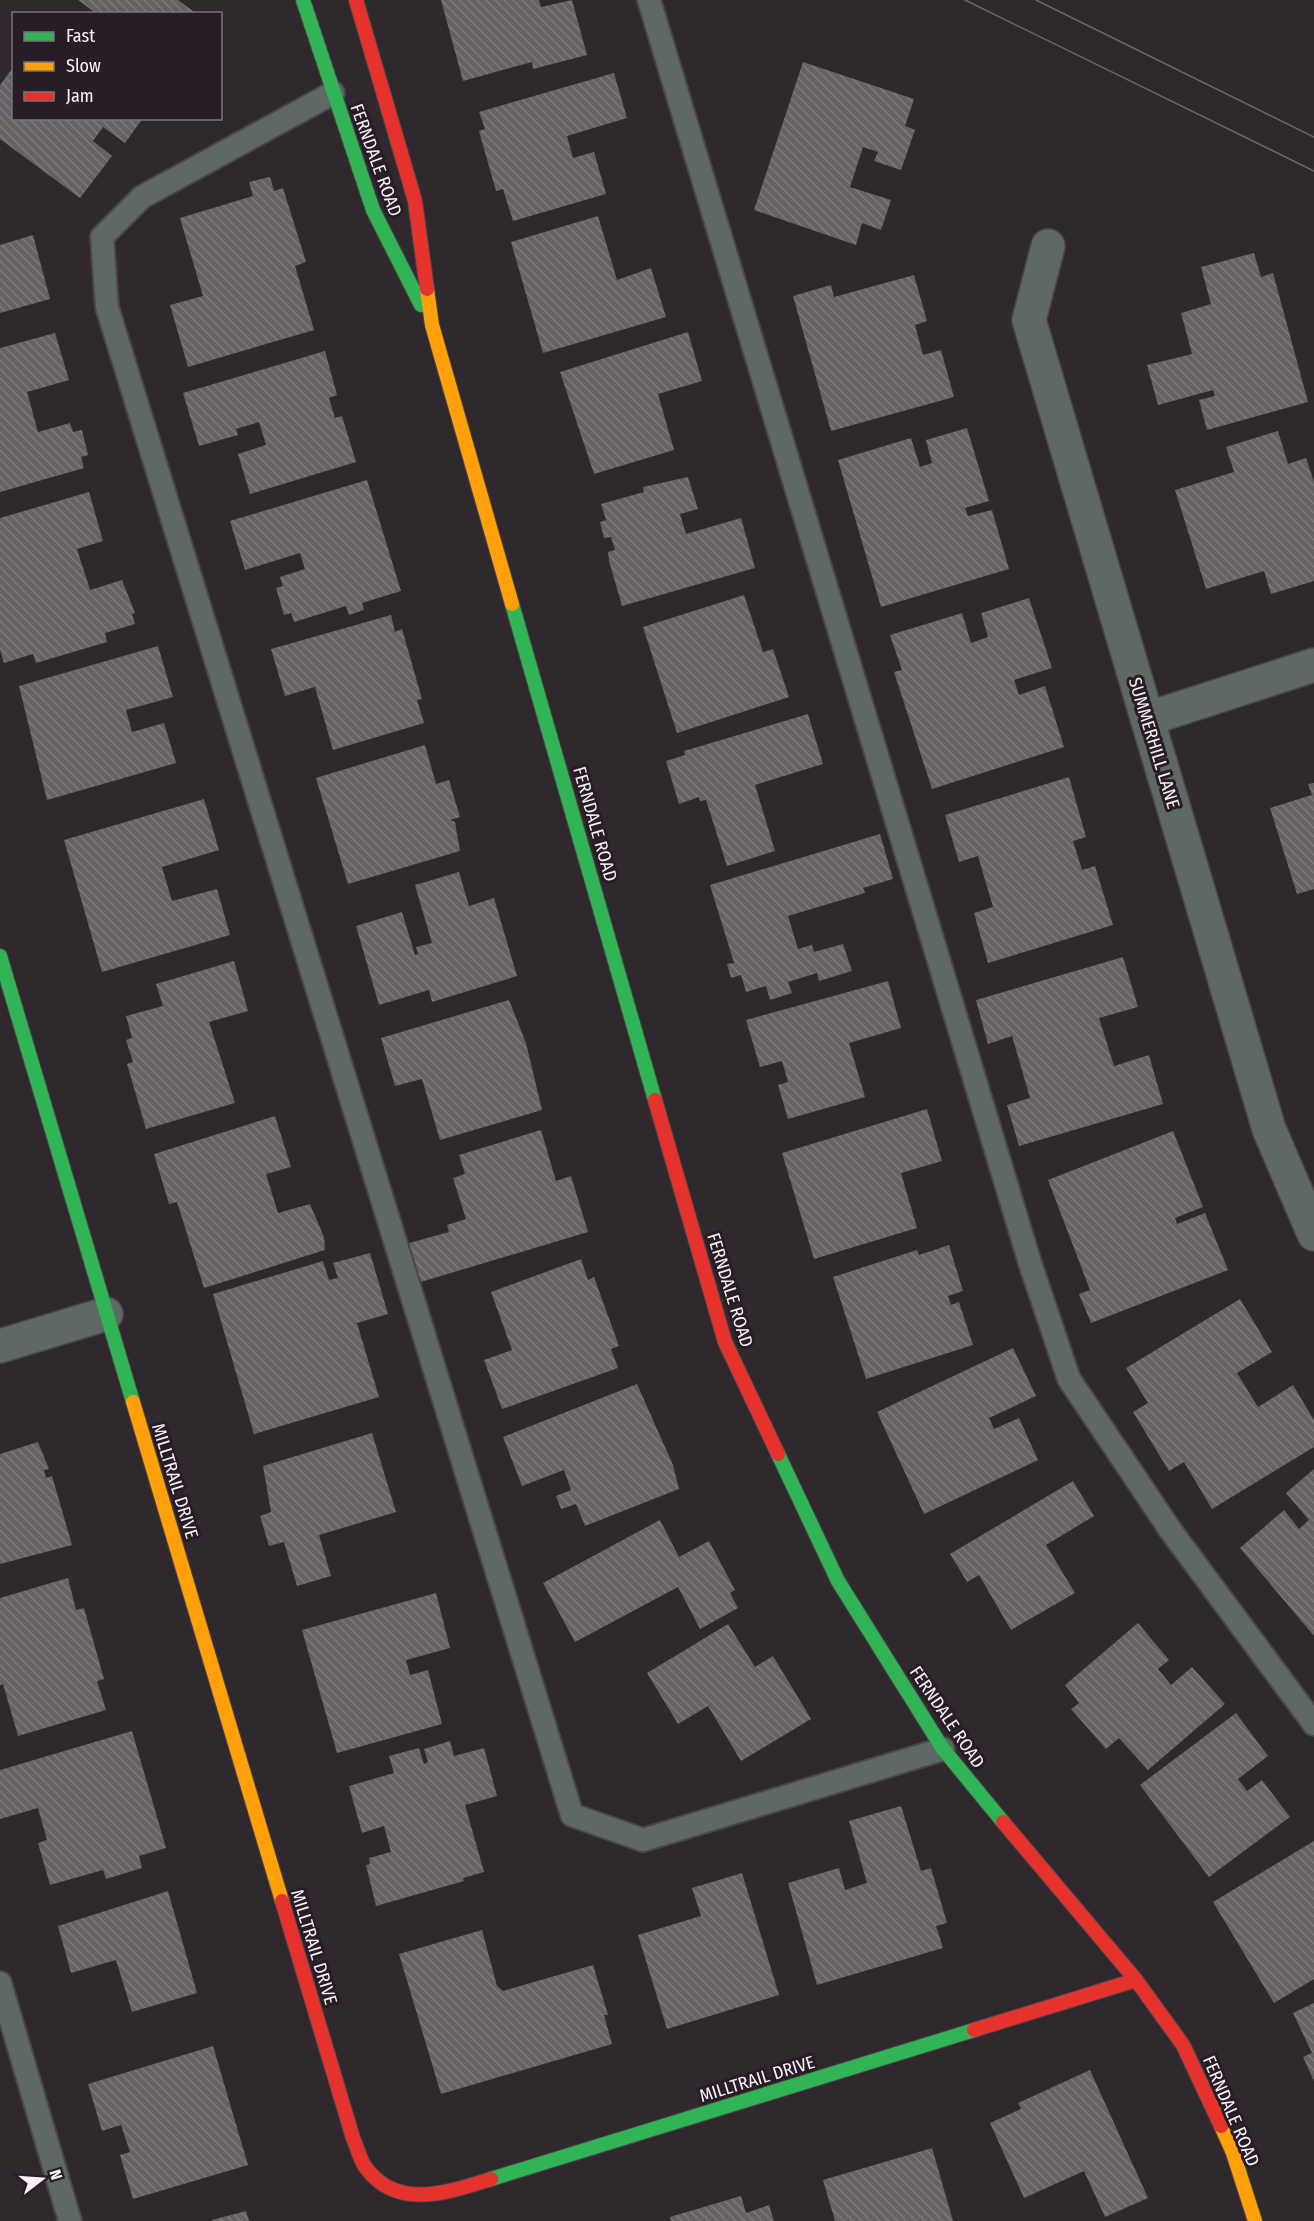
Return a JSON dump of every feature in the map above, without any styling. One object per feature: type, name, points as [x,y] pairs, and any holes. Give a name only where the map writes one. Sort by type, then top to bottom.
[{"type":"street","name":"FERNDALE ROAD","points":[[303,0],[373,210],[432,325]]},
{"type":"street","name":"FERNDALE ROAD","points":[[356,0],[415,201],[432,325],[724,1342],[838,1581],[943,1749],[1033,1860],[1136,1980],[1183,2045],[1233,2153],[1255,2221]]},
{"type":"street","name":"SUMMERHILL LANE","points":[[1047,246],[1029,320],[1269,1130],[1314,1234]]},
{"type":"street","points":[[1147,719],[1314,665]]},
{"type":"street","name":"MILLTRAIL DRIVE","points":[[0,956],[353,2138],[366,2168],[389,2189],[418,2197],[450,2192],[1136,1980]]},
{"type":"street","points":[[0,1346],[106,1314]]},
{"type":"lane","points":[[649,0],[1030,1263],[1069,1379],[1171,1531],[1314,1725]]},
{"type":"lane","points":[[333,93],[142,197],[102,237],[107,307],[572,1815],[643,1840],[943,1749]]},
{"type":"lane","points":[[0,1983],[70,2221]]},
{"type":"building","points":[[78,0],[178,0],[194,12],[94,12]]},
{"type":"building","points":[[441,0],[539,0],[541,7],[572,0],[587,55],[533,69],[532,62],[463,81]]},
{"type":"building","points":[[803,62],[914,99],[905,126],[915,130],[901,170],[874,161],[878,152],[863,147],[850,187],[891,200],[881,230],[862,223],[856,245],[754,210]]},
{"type":"building","points":[[12,69],[12,120],[142,120],[125,143],[103,127],[93,141],[112,156],[80,198],[0,139],[0,85]]},
{"type":"building","points":[[614,73],[627,118],[567,136],[573,158],[594,152],[606,194],[513,221],[503,189],[496,191],[479,131],[485,129],[479,112]]},
{"type":"building","points":[[270,177],[274,191],[283,188],[306,262],[295,266],[314,330],[188,367],[170,305],[203,296],[180,218],[253,196],[249,182]]},
{"type":"building","points":[[598,216],[617,280],[651,268],[666,317],[543,353],[511,242]]},
{"type":"building","points":[[33,235],[50,299],[0,313],[0,245]]},
{"type":"building","points":[[1254,253],[1261,277],[1273,273],[1308,402],[1207,430],[1199,400],[1215,396],[1213,390],[1158,405],[1147,365],[1192,354],[1181,313],[1211,304],[1201,267]]},
{"type":"building","points":[[914,275],[927,321],[915,325],[923,355],[941,350],[954,397],[831,431],[793,296],[831,285],[834,297]]},
{"type":"building","points":[[688,332],[702,381],[658,394],[674,450],[594,474],[560,372]]},
{"type":"building","points":[[55,333],[69,380],[27,392],[38,432],[70,423],[73,432],[82,430],[88,455],[81,457],[84,468],[0,492],[0,348]]},
{"type":"building","points":[[325,351],[337,395],[329,398],[335,418],[342,416],[356,462],[250,494],[238,454],[266,445],[259,422],[236,429],[238,435],[199,446],[183,393]]},
{"type":"building","points":[[967,428],[989,501],[965,508],[968,516],[992,510],[1009,569],[881,607],[838,460],[911,438],[920,467],[932,463],[926,440]]},
{"type":"building","points":[[1278,431],[1288,464],[1306,458],[1314,482],[1314,581],[1271,594],[1264,571],[1206,589],[1175,490],[1234,472],[1226,447]]},
{"type":"building","points":[[688,477],[698,509],[680,514],[686,534],[741,518],[755,568],[622,606],[609,561],[608,552],[615,550],[611,537],[604,538],[600,522],[606,520],[601,504],[644,492],[643,487]]},
{"type":"building","points":[[367,480],[401,591],[362,603],[364,610],[349,615],[346,606],[294,622],[291,613],[284,615],[276,588],[283,586],[280,577],[305,569],[300,553],[245,570],[230,521]]},
{"type":"building","points":[[89,492],[103,541],[77,549],[90,590],[122,580],[135,613],[132,614],[135,624],[105,633],[107,642],[36,663],[33,654],[4,663],[0,650],[0,518]]},
{"type":"building","points":[[744,595],[763,652],[773,649],[789,697],[677,733],[643,627]]},
{"type":"building","points":[[1029,598],[1052,668],[1014,680],[1019,695],[1045,686],[1064,747],[932,789],[894,672],[902,670],[890,635],[962,613],[971,643],[988,637],[981,613]]},
{"type":"building","points":[[391,615],[395,632],[402,629],[422,699],[417,700],[424,723],[333,750],[315,687],[285,696],[271,649]]},
{"type":"building","points":[[158,646],[173,697],[126,710],[132,732],[164,723],[176,763],[47,800],[19,686]]},
{"type":"building","points":[[808,714],[823,764],[755,785],[775,851],[727,866],[706,800],[700,801],[699,797],[679,804],[666,761],[685,755],[684,751]]},
{"type":"building","points":[[425,745],[436,784],[449,780],[460,817],[450,820],[455,822],[460,851],[348,884],[316,778]]},
{"type":"building","points":[[1069,777],[1086,837],[1073,841],[1082,870],[1095,866],[1113,925],[988,963],[974,913],[993,907],[978,856],[959,862],[945,815]]},
{"type":"building","points":[[1314,783],[1314,889],[1297,894],[1270,808],[1312,795],[1308,784]]},
{"type":"building","points":[[204,799],[219,850],[162,867],[172,901],[217,889],[230,935],[102,972],[64,840]]},
{"type":"building","points":[[880,834],[893,879],[863,888],[865,893],[788,916],[798,949],[812,945],[814,952],[843,944],[852,971],[819,981],[817,973],[788,982],[792,993],[770,1000],[766,986],[746,992],[741,975],[731,978],[727,964],[734,963],[710,885]]},
{"type":"building","points":[[459,872],[469,906],[494,898],[517,976],[432,1002],[429,990],[379,1005],[356,926],[402,912],[415,955],[418,954],[416,947],[432,943],[415,885]]},
{"type":"building","points":[[1123,957],[1138,1007],[1099,1018],[1114,1066],[1149,1055],[1163,1104],[1019,1146],[1007,1105],[1030,1098],[1012,1036],[988,1044],[976,1000]]},
{"type":"building","points":[[234,961],[248,1011],[209,1022],[235,1103],[146,1129],[127,1064],[133,1062],[126,1040],[132,1038],[126,1016],[163,1006],[156,984]]},
{"type":"building","points":[[888,981],[901,1028],[849,1043],[865,1097],[788,1119],[778,1085],[788,1082],[782,1061],[760,1067],[746,1020]]},
{"type":"building","points":[[509,1000],[526,1043],[542,1110],[440,1140],[422,1079],[395,1086],[381,1038]]},
{"type":"building","points":[[927,1109],[942,1161],[901,1173],[917,1228],[814,1259],[782,1153]]},
{"type":"building","points":[[275,1116],[291,1167],[266,1174],[278,1213],[310,1204],[324,1237],[325,1250],[204,1288],[177,1202],[169,1204],[154,1154]]},
{"type":"building","points":[[541,1130],[556,1181],[571,1176],[588,1232],[414,1284],[402,1245],[449,1232],[447,1225],[466,1219],[453,1178],[465,1174],[459,1155]]},
{"type":"building","points":[[1173,1131],[1203,1207],[1175,1218],[1177,1224],[1205,1213],[1228,1270],[1091,1323],[1079,1294],[1090,1290],[1048,1180]]},
{"type":"building","points":[[949,1245],[963,1291],[948,1296],[951,1305],[959,1302],[973,1345],[866,1379],[833,1277],[917,1250],[919,1255]]},
{"type":"building","points":[[370,1253],[388,1314],[357,1323],[379,1397],[254,1434],[213,1294],[323,1261],[329,1280],[338,1278],[333,1263]]},
{"type":"building","points":[[581,1259],[588,1280],[594,1277],[619,1346],[611,1349],[618,1368],[502,1409],[484,1360],[512,1350],[491,1292]]},
{"type":"building","points":[[1240,1299],[1272,1352],[1237,1373],[1258,1407],[1293,1385],[1314,1420],[1314,1447],[1212,1509],[1184,1462],[1169,1471],[1133,1412],[1148,1403],[1126,1368]]},
{"type":"building","points":[[1013,1348],[1036,1396],[989,1418],[994,1429],[1019,1418],[1038,1460],[924,1514],[877,1412]]},
{"type":"building","points":[[637,1384],[673,1465],[679,1489],[585,1526],[576,1504],[561,1509],[556,1496],[571,1490],[564,1470],[522,1486],[503,1437]]},
{"type":"building","points":[[372,1433],[396,1512],[319,1535],[331,1576],[297,1586],[284,1542],[269,1546],[260,1516],[271,1512],[263,1466]]},
{"type":"building","points":[[38,1442],[49,1469],[44,1470],[46,1478],[52,1476],[72,1545],[0,1564],[0,1454]]},
{"type":"building","points":[[1314,1469],[1314,1636],[1240,1548],[1284,1510],[1299,1529],[1309,1520],[1286,1493]]},
{"type":"building","points":[[1073,1481],[1094,1516],[1046,1545],[1075,1593],[1011,1630],[979,1575],[967,1582],[950,1554]]},
{"type":"building","points":[[660,1520],[679,1557],[709,1541],[735,1590],[730,1593],[738,1608],[700,1629],[678,1587],[575,1642],[543,1583]]},
{"type":"building","points":[[68,1578],[76,1610],[84,1608],[104,1679],[97,1681],[106,1710],[18,1736],[3,1684],[0,1685],[0,1598]]},
{"type":"building","points":[[436,1593],[450,1648],[406,1660],[410,1675],[428,1670],[442,1724],[337,1753],[302,1630]]},
{"type":"building","points":[[1138,1623],[1169,1660],[1158,1669],[1171,1685],[1192,1667],[1225,1704],[1148,1770],[1119,1738],[1106,1749],[1071,1709],[1079,1703],[1065,1685]]},
{"type":"building","points":[[728,1624],[755,1667],[773,1656],[811,1719],[741,1761],[708,1706],[678,1724],[647,1673]]},
{"type":"building","points":[[1236,1713],[1268,1756],[1238,1779],[1247,1791],[1262,1780],[1290,1817],[1209,1877],[1140,1785]]},
{"type":"building","points":[[132,1731],[166,1848],[139,1856],[142,1868],[106,1879],[103,1870],[50,1885],[38,1843],[47,1840],[38,1808],[0,1819],[0,1770]]},
{"type":"building","points":[[450,1741],[454,1756],[484,1748],[497,1796],[465,1805],[484,1872],[463,1878],[464,1881],[376,1906],[366,1865],[370,1864],[369,1858],[391,1852],[384,1826],[362,1833],[349,1786],[394,1773],[389,1756],[419,1748],[424,1764],[428,1762],[424,1749]]},
{"type":"building","points":[[901,1806],[921,1871],[931,1868],[947,1923],[936,1926],[943,1948],[817,1985],[788,1883],[839,1868],[845,1890],[867,1883],[849,1821]]},
{"type":"building","points":[[1314,1841],[1314,1979],[1274,2003],[1213,1902]]},
{"type":"building","points":[[742,1873],[779,1995],[667,2029],[638,1935],[701,1916],[692,1888]]},
{"type":"building","points":[[168,1891],[197,1993],[132,2012],[116,1960],[71,1973],[58,1926]]},
{"type":"building","points":[[482,1930],[497,1986],[503,1991],[593,1965],[608,2015],[604,2015],[612,2044],[441,2094],[399,1954]]},
{"type":"building","points":[[1314,2003],[1314,2081],[1303,2057],[1312,2053],[1293,2013]]},
{"type":"building","points":[[213,2046],[248,2165],[133,2199],[120,2155],[130,2152],[121,2125],[102,2131],[88,2084]]},
{"type":"building","points":[[1090,2070],[1148,2198],[1105,2217],[1084,2171],[1024,2198],[990,2123],[1021,2109],[1018,2103]]},
{"type":"building","points":[[932,2148],[953,2221],[835,2221],[823,2180]]},
{"type":"building","points":[[741,2196],[746,2213],[769,2205],[774,2221],[671,2221],[670,2217]]},
{"type":"building","points":[[246,2211],[249,2221],[212,2220]]},
{"type":"tram line","points":[[965,0],[1314,171]]},
{"type":"tram line","points":[[1036,0],[1314,137]]},
{"type":"traffic: fast","points":[[303,0],[373,210],[421,305]]},
{"type":"traffic: fast","points":[[512,604],[655,1100]]},
{"type":"traffic: fast","points":[[0,956],[133,1402]]},
{"type":"traffic: fast","points":[[778,1454],[838,1581],[943,1749],[1003,1822]]},
{"type":"traffic: fast","points":[[491,2179],[974,2030]]},
{"type":"traffic: slow","points":[[427,289],[432,325],[512,604]]},
{"type":"traffic: slow","points":[[133,1402],[282,1901]]},
{"type":"traffic: slow","points":[[1221,2126],[1233,2153],[1255,2221]]},
{"type":"traffic: jam","points":[[356,0],[415,201],[427,289]]},
{"type":"traffic: jam","points":[[655,1100],[725,1342],[778,1454]]},
{"type":"traffic: jam","points":[[1003,1822],[1136,1980],[1183,2045],[1221,2126]]},
{"type":"traffic: jam","points":[[282,1901],[353,2138],[366,2168],[379,2181],[393,2190],[409,2194],[441,2193],[491,2179]]},
{"type":"traffic: jam","points":[[974,2030],[1136,1980]]}]
